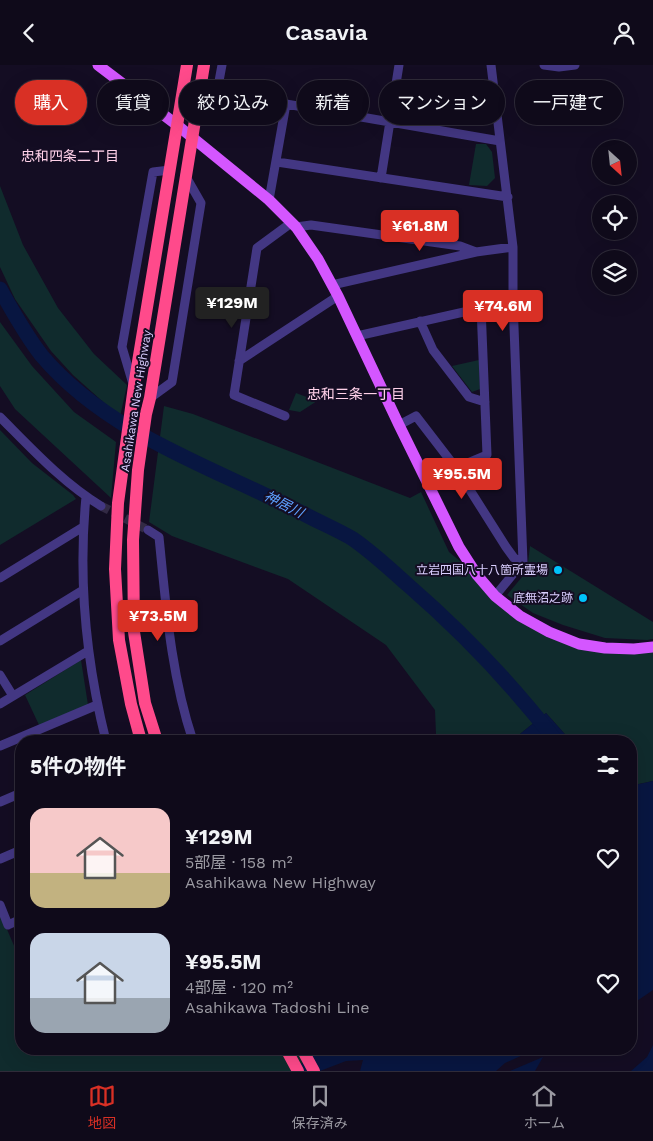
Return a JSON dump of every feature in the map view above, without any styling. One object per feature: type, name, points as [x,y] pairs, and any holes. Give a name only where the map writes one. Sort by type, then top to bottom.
[{"type":"highway","name":"Asahikawa New Highway","points":[[139,735],[131,704],[119,639],[115,569],[118,503],[134,386],[188,65]]},
{"type":"highway","name":"Asahikawa New Highway","points":[[201,80],[204,65]]},
{"type":"highway","name":"Asahikawa New Highway","points":[[155,735],[145,703],[134,633],[133,540],[138,470],[146,414],[193,125]]},
{"type":"highway","points":[[289,1055],[298,1071]]},
{"type":"highway","points":[[305,1055],[314,1071]]},
{"type":"main road","points":[[98,65],[177,125],[270,200],[294,225],[338,296],[399,425],[460,547],[477,575],[495,596],[520,616],[549,632],[579,644],[605,648],[634,649],[653,647]]},
{"type":"street","points":[[219,80],[222,65]]},
{"type":"street","points":[[396,80],[399,65]]},
{"type":"street","points":[[491,65],[513,247],[524,562],[495,596]]},
{"type":"street","points":[[544,65],[559,67],[574,65]]},
{"type":"street","points":[[270,200],[286,105],[379,120]]},
{"type":"street","points":[[381,178],[389,125]]},
{"type":"street","points":[[407,125],[500,141]]},
{"type":"street","points":[[277,162],[508,197]]},
{"type":"street","points":[[134,386],[122,347],[153,172],[170,170]]},
{"type":"street","points":[[150,398],[172,382],[201,203],[185,175]]},
{"type":"street","points":[[285,415],[234,395],[257,248],[294,225],[311,225],[460,247],[476,252]]},
{"type":"street","points":[[332,285],[476,252],[513,247]]},
{"type":"street","points":[[239,361],[338,296]]},
{"type":"street","points":[[357,336],[514,301]]},
{"type":"street","points":[[456,468],[487,455],[481,307]]},
{"type":"street","points":[[420,321],[434,350],[469,397],[485,402]]},
{"type":"street","points":[[399,425],[416,416],[456,468],[514,558],[524,562]]},
{"type":"street","points":[[0,417],[32,449],[86,497],[101,506]]},
{"type":"street","points":[[86,497],[83,527],[83,590],[88,651],[96,705],[104,735]]},
{"type":"street","points":[[0,578],[83,527]]},
{"type":"street","points":[[148,530],[159,537],[172,658],[184,715],[191,735]]},
{"type":"street","points":[[0,641],[83,590]]},
{"type":"street","points":[[0,704],[88,651]]},
{"type":"street","points":[[0,675],[13,696]]},
{"type":"street","points":[[26,735],[96,705]]},
{"type":"street","points":[[0,746],[15,740]]},
{"type":"street","points":[[0,801],[15,795]]},
{"type":"street","points":[[0,859],[15,853]]},
{"type":"street","points":[[0,905],[8,925],[15,922]]},
{"type":"green space","points":[[476,144],[486,144],[492,152],[495,178],[487,186],[469,185]]},
{"type":"green space","points":[[0,186],[23,245],[58,308],[94,354],[127,385],[120,417],[73,375],[51,351],[15,299],[0,267]]},
{"type":"green space","points":[[0,322],[32,366],[74,412],[116,442],[111,498],[15,409],[0,386]]},
{"type":"green space","points":[[479,360],[480,389],[472,392],[452,366]]},
{"type":"green space","points":[[296,393],[317,401],[300,412],[289,410]]},
{"type":"green space","points":[[164,406],[193,414],[410,498],[421,492],[449,552],[477,575],[495,596],[579,644],[653,647],[653,781],[637,784],[637,735],[566,735],[546,713],[521,735],[435,735],[435,710],[386,645],[288,579],[172,536],[149,522]]},
{"type":"green space","points":[[0,430],[32,463],[76,499],[0,545]]},
{"type":"green space","points":[[530,546],[653,622],[653,639],[605,638],[533,613],[507,595],[527,571]]},
{"type":"green space","points":[[81,660],[88,705],[39,725],[25,695]]},
{"type":"green space","points":[[0,913],[15,948],[15,1055],[315,1055],[290,1071],[0,1071]]},
{"type":"water","points":[[546,713],[566,735],[521,735]]},
{"type":"water","points":[[653,781],[653,990],[637,1001],[637,785]]},
{"type":"water","points":[[653,1045],[653,1071],[631,1071],[647,1057]]},
{"type":"water","points":[[315,1055],[523,1055],[505,1063],[496,1071],[360,1071],[363,1060],[346,1061],[320,1071],[290,1071]]},
{"type":"water","points":[[543,1057],[535,1071],[510,1071]]},
{"type":"waterway","name":"神居川","points":[[0,289],[36,348],[69,384],[99,408],[166,448],[272,498],[360,544],[467,640],[522,699],[551,735]]},
{"type":"tunnel","points":[[101,506],[148,530]]},
{"type":"place","name":"立岩四国八十八箇所霊場","points":[[558,570]]},
{"type":"place","name":"底無沼之跡","points":[[583,598]]},
{"type":"district","name":"忠和四条二丁目","points":[[70,156]]},
{"type":"district","name":"忠和三条一丁目","points":[[356,394]]}]
